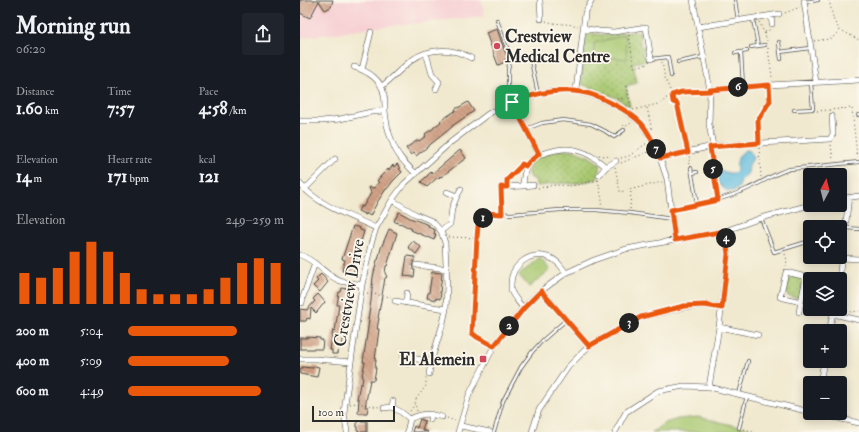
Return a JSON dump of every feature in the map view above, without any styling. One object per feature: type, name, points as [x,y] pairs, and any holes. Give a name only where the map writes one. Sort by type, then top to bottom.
[{"type":"street","points":[[540,0],[541,20]]},
{"type":"street","points":[[576,91],[585,13],[592,0]]},
{"type":"street","points":[[693,0],[710,90],[709,124],[712,147]]},
{"type":"street","points":[[804,2],[814,82]]},
{"type":"street","points":[[698,27],[779,14]]},
{"type":"street","points":[[771,16],[772,24]]},
{"type":"street","points":[[583,28],[614,32],[646,27],[653,61]]},
{"type":"street","points":[[362,69],[371,32]]},
{"type":"street","points":[[382,86],[413,58],[426,53],[448,50],[461,53],[471,58]]},
{"type":"street","points":[[426,53],[432,74],[441,82],[436,89]]},
{"type":"street","points":[[354,67],[362,69],[373,76],[382,86],[388,130],[395,149],[416,174]]},
{"type":"street","points":[[710,90],[859,80]]},
{"type":"street","name":"Crestview Drive","points":[[347,432],[344,413],[351,362],[362,285],[376,228],[392,200],[404,184],[451,142],[488,114],[510,102],[552,91],[576,91],[596,96],[621,108],[641,123],[652,140],[660,158],[667,179],[675,240]]},
{"type":"street","points":[[510,102],[539,154]]},
{"type":"street","points":[[300,122],[334,120],[370,112],[385,111]]},
{"type":"street","points":[[660,158],[712,147],[830,139],[833,134],[832,116]]},
{"type":"street","points":[[522,186],[523,173],[529,162],[539,154],[563,148],[573,149],[596,158],[606,167]]},
{"type":"street","points":[[305,189],[336,159]]},
{"type":"street","points":[[599,175],[606,167],[617,164]]},
{"type":"street","points":[[300,184],[316,198],[376,228]]},
{"type":"street","points":[[504,187],[533,185]]},
{"type":"street","points":[[442,234],[450,224],[452,208],[461,189]]},
{"type":"street","points":[[447,192],[457,196]]},
{"type":"street","points":[[847,220],[849,197],[859,196]]},
{"type":"street","points":[[392,200],[415,214],[432,221],[442,234],[445,243],[447,286],[446,309],[429,374]]},
{"type":"street","points":[[458,432],[469,395],[494,346],[524,308],[541,291],[566,273],[594,260],[626,249],[725,231],[761,218],[803,207]]},
{"type":"street","points":[[709,387],[722,308],[728,254],[725,231]]},
{"type":"street","points":[[300,255],[315,263],[340,281],[362,285]]},
{"type":"street","points":[[524,308],[515,298],[511,289],[511,278],[516,267],[524,259],[542,255],[549,257],[557,261],[566,273]]},
{"type":"street","points":[[847,258],[859,259]]},
{"type":"street","points":[[302,304],[303,298],[307,294],[315,263]]},
{"type":"street","points":[[416,265],[446,269]]},
{"type":"street","points":[[801,302],[780,297],[786,272],[803,276]]},
{"type":"street","points":[[541,291],[589,346]]},
{"type":"street","points":[[799,312],[803,292]]},
{"type":"street","points":[[406,303],[407,293]]},
{"type":"street","points":[[395,302],[446,309]]},
{"type":"street","points":[[532,432],[539,410],[568,366],[589,346],[641,317],[684,306],[705,305],[722,308]]},
{"type":"street","points":[[847,316],[859,320]]},
{"type":"street","points":[[719,327],[758,335]]},
{"type":"street","points":[[403,356],[431,362]]},
{"type":"street","points":[[408,364],[410,357]]},
{"type":"street","points":[[300,359],[351,362]]},
{"type":"street","points":[[615,432],[626,412],[658,391],[684,386],[709,387],[803,410]]},
{"type":"street","points":[[392,407],[393,401]]},
{"type":"street","points":[[384,408],[392,407],[408,418],[431,414],[442,418]]},
{"type":"street","points":[[430,420],[431,414]]},
{"type":"street","points":[[407,432],[408,418]]},
{"type":"street","points":[[846,420],[859,423]]},
{"type":"street","points":[[461,424],[490,432]]},
{"type":"lane","points":[[735,0],[738,21]]},
{"type":"lane","points":[[804,2],[818,0]]},
{"type":"lane","points":[[754,18],[758,46]]},
{"type":"lane","points":[[497,20],[510,56],[508,71],[510,102]]},
{"type":"lane","points":[[779,42],[781,59]]},
{"type":"lane","points":[[751,47],[765,45]]},
{"type":"lane","points":[[780,52],[810,45]]},
{"type":"lane","points":[[735,53],[747,51]]},
{"type":"lane","points":[[741,52],[743,87]]},
{"type":"lane","points":[[653,61],[668,57],[671,76]]},
{"type":"lane","points":[[678,62],[704,57]]},
{"type":"lane","points":[[538,94],[531,60],[552,58]]},
{"type":"lane","points":[[794,110],[813,109],[814,82]]},
{"type":"lane","points":[[677,103],[688,152]]},
{"type":"lane","points":[[526,129],[542,123],[563,120],[591,124],[614,137],[624,130]]},
{"type":"lane","points":[[671,210],[718,200],[748,189],[761,181],[790,169],[858,162]]},
{"type":"lane","points":[[691,168],[697,204]]},
{"type":"lane","points":[[692,173],[697,172]]},
{"type":"lane","points":[[717,194],[718,200]]},
{"type":"lane","points":[[479,212],[511,214],[560,210],[601,211],[630,213],[672,220]]},
{"type":"lane","points":[[761,218],[774,252],[803,243]]},
{"type":"lane","points":[[847,228],[859,228]]},
{"type":"lane","points":[[494,432],[503,401],[521,367],[542,340],[566,320]]},
{"type":"lane","points":[[738,394],[748,360]]},
{"type":"lane","points":[[739,428],[747,396]]},
{"type":"path","points":[[829,0],[834,21],[839,29],[859,40]]},
{"type":"path","points":[[754,18],[764,32],[772,77],[769,85],[770,101],[758,120],[761,181]]},
{"type":"path","points":[[541,20],[583,28]]},
{"type":"path","points":[[810,45],[836,36],[839,29]]},
{"type":"path","points":[[628,30],[634,67],[653,61]]},
{"type":"path","points":[[662,62],[665,78],[672,95],[673,102],[677,103]]},
{"type":"path","points":[[627,86],[631,108]]},
{"type":"path","points":[[633,110],[662,103],[665,99],[672,95],[682,92],[710,90]]},
{"type":"path","points":[[617,99],[629,96]]},
{"type":"path","points":[[647,107],[652,131]]},
{"type":"path","points":[[813,109],[821,111],[852,108],[858,162]]},
{"type":"path","points":[[624,130],[622,127],[624,125],[626,126],[632,122]]},
{"type":"path","points":[[830,139],[833,164]]},
{"type":"path","points":[[647,142],[630,157],[617,164],[620,192],[662,182]]},
{"type":"path","points":[[712,147],[717,194]]},
{"type":"path","points":[[598,154],[616,158],[630,157],[652,151]]},
{"type":"path","points":[[688,152],[690,160],[688,161],[691,168]]},
{"type":"path","points":[[502,214],[504,187],[507,180],[522,164],[526,166]]},
{"type":"path","points":[[533,185],[534,188],[556,185],[572,186],[598,180],[602,200],[601,211]]},
{"type":"path","points":[[630,213],[631,189]]},
{"type":"path","points":[[485,213],[478,226],[472,333],[494,346]]},
{"type":"path","points":[[442,234],[477,238]]},
{"type":"path","points":[[784,249],[787,260],[785,267],[786,272]]},
{"type":"path","points":[[366,293],[394,297],[395,302]]},
{"type":"path","points":[[847,311],[859,311]]},
{"type":"path","points":[[408,418],[416,399],[426,386],[426,374],[429,374]]},
{"type":"path","points":[[350,404],[357,403],[384,408]]},
{"type":"path","points":[[415,404],[419,415]]},
{"type":"path","points":[[442,418],[461,424]]},
{"type":"path","points":[[739,428],[755,432]]},
{"type":"shaded area","points":[[300,0],[481,0],[485,16],[378,27],[300,38]]},
{"type":"green space","points":[[641,31],[644,34],[639,35],[641,47],[646,46],[646,49],[642,52],[643,56],[648,57],[648,60],[633,63],[637,83],[626,86],[630,107],[617,98],[582,84],[583,57],[588,33],[603,35]]},
{"type":"green space","points":[[625,35],[627,59],[607,57],[597,60],[594,52],[594,43]]},
{"type":"green space","points":[[560,150],[573,150],[590,157],[600,164],[597,179],[573,184],[564,183],[536,186],[535,179],[530,178],[528,175],[530,165],[541,156]]},
{"type":"green space","points":[[540,258],[550,270],[529,287],[519,275]]},
{"type":"green space","points":[[793,276],[803,278],[803,285],[799,299],[788,296],[786,292],[790,277]]},
{"type":"green space","points":[[698,417],[762,432],[652,432],[665,423],[678,419]]},
{"type":"water","points":[[746,150],[750,151],[753,158],[749,165],[748,173],[741,180],[737,189],[729,191],[722,187],[719,183],[716,171],[719,170],[734,173],[737,170],[737,161],[739,156]]},
{"type":"building","points":[[300,0],[333,0],[331,7],[325,10],[319,1],[310,18],[300,13]]},
{"type":"building","name":"Crestview Medical Centre","points":[[497,29],[507,57],[503,63],[498,65],[486,33]]},
{"type":"building","points":[[468,102],[474,111],[452,126],[416,156],[414,153],[411,155],[406,148],[426,136],[425,134],[455,111],[456,108]]},
{"type":"building","points":[[460,150],[466,158],[441,177],[438,177],[427,187],[421,182],[431,172],[432,174]]},
{"type":"building","points":[[397,164],[401,168],[399,169],[402,172],[386,189],[370,216],[366,213],[366,215],[358,211],[361,206],[363,207],[371,193],[369,187],[374,188],[379,182],[377,181],[381,176],[393,165],[394,167]]},
{"type":"building","points":[[399,212],[429,225],[428,227],[435,230],[434,234],[436,234],[434,240],[394,221]]},
{"type":"building","points":[[353,226],[364,231],[353,273],[349,273],[342,271],[345,260],[342,259]]},
{"type":"building","points":[[389,229],[397,233],[386,266],[385,273],[387,277],[385,278],[378,318],[377,329],[379,329],[374,380],[370,380],[365,407],[368,407],[367,413],[358,413],[359,399],[357,399],[360,384],[362,384],[362,375],[365,362],[363,362],[373,277],[381,248]]},
{"type":"building","points":[[413,241],[421,247],[416,254],[408,247]]},
{"type":"building","points":[[407,256],[415,257],[412,265],[413,270],[415,270],[414,277],[404,276]]},
{"type":"building","points":[[432,272],[442,273],[440,299],[436,298],[436,300],[427,298]]},
{"type":"building","points":[[321,274],[328,282],[320,292],[313,286],[318,281],[316,279]]},
{"type":"building","points":[[342,288],[349,289],[350,291],[344,340],[342,340],[341,347],[338,347],[337,354],[332,354],[332,350],[330,350],[333,330],[335,331],[339,305],[337,305],[339,292],[341,292]]},
{"type":"building","points":[[318,294],[325,302],[316,313],[311,308],[310,319],[307,318],[306,321],[300,321],[300,309],[307,310],[315,301],[313,299]]},
{"type":"building","points":[[300,338],[320,338],[320,340],[323,340],[322,349],[300,349]]},
{"type":"building","points":[[314,366],[319,367],[317,377],[300,374],[300,369],[302,369],[302,367],[313,368]]},
{"type":"building","points":[[420,419],[425,421],[422,430],[428,432],[412,432],[414,426],[417,428]]},
{"type":"building","points":[[357,421],[367,421],[367,432],[358,432]]},
{"type":"place","name":"Crestview Medical Centre","points":[[497,46]]},
{"type":"place","name":"El Alemein","points":[[483,359]]},
{"type":"route","points":[[769,85],[770,101],[758,120],[759,143],[710,147],[718,200],[671,210],[675,240],[725,231],[728,254],[722,308],[705,305],[684,306],[641,317],[589,346],[541,291],[524,308],[494,346],[472,333],[478,226],[485,213],[502,214],[501,187],[507,187],[507,180],[522,164],[526,166],[539,154],[512,102],[522,98],[552,91],[576,91],[596,96],[621,108],[641,123],[652,140],[660,158],[688,152],[677,103],[673,102],[672,95],[682,92],[710,91],[769,85]]}]
